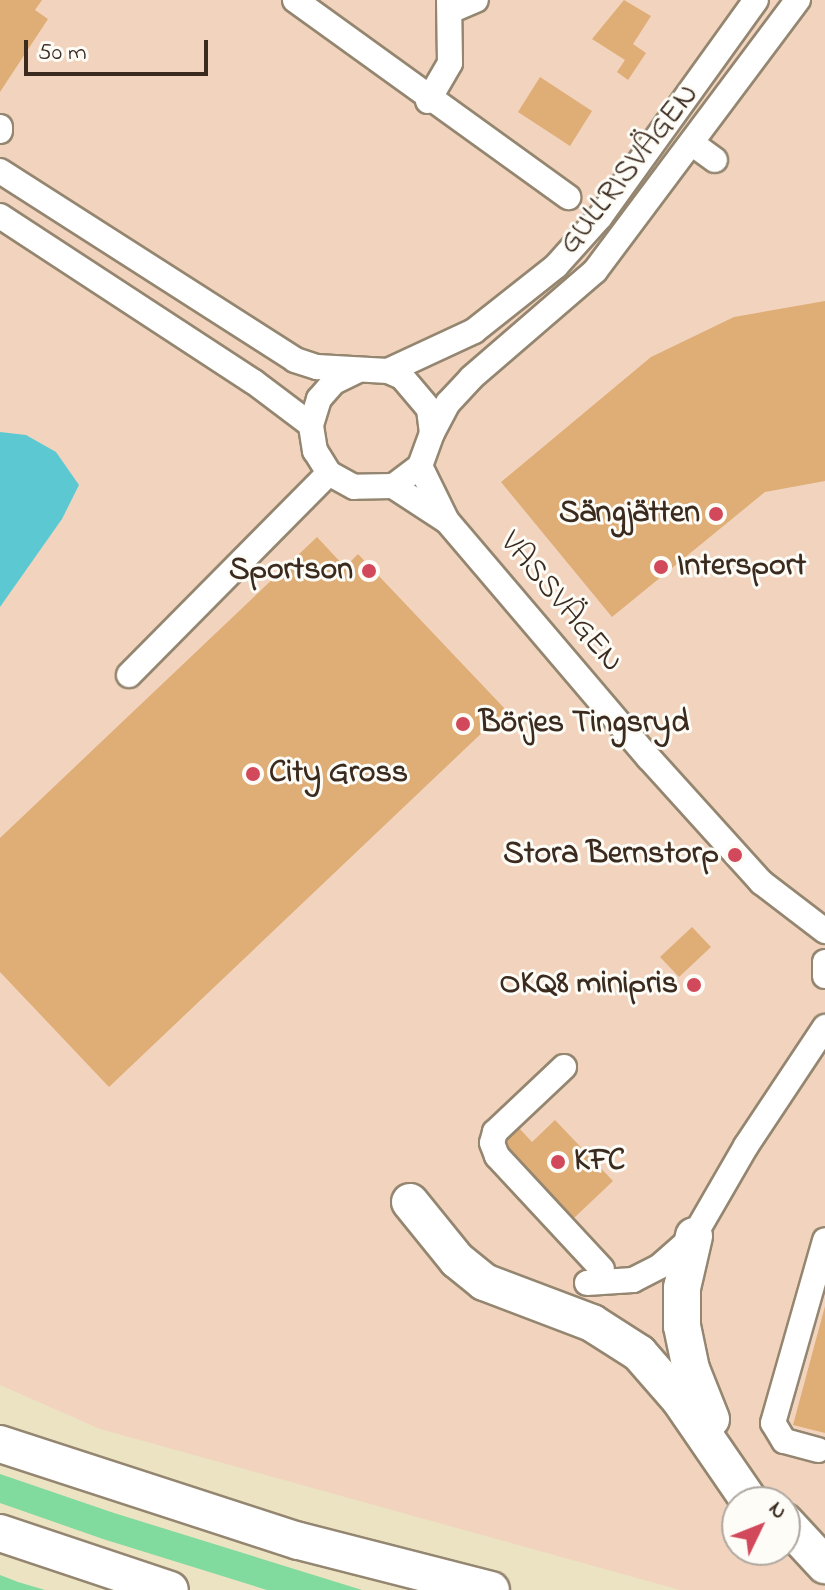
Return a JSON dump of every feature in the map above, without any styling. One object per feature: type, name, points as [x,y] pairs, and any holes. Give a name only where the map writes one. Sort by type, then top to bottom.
[{"type":"highway","points":[[410,1202],[457,1260],[484,1282],[592,1323],[639,1353],[672,1389],[739,1486]]},
{"type":"highway","points":[[694,1236],[680,1311],[691,1369],[709,1416],[758,1486]]},
{"type":"highway","points":[[0,1444],[299,1541],[491,1590]]},
{"type":"highway","points":[[0,1465],[160,1520],[395,1590]]},
{"type":"highway","points":[[0,1533],[170,1590]]},
{"type":"street","points":[[428,101],[450,63],[449,5],[476,0]]},
{"type":"street","name":"GULLRISVÄGEN","points":[[388,371],[474,331],[556,266],[600,217],[756,0]]},
{"type":"street","name":"GULLRISVÄGEN","points":[[432,433],[448,403],[471,378],[595,271],[798,0]]},
{"type":"street","points":[[313,5],[428,101],[568,197]]},
{"type":"street","points":[[693,144],[715,160]]},
{"type":"street","points":[[311,425],[254,382],[0,214],[10,177],[269,347],[317,367],[388,371],[420,392],[432,433],[420,466],[393,486],[354,487],[329,473],[315,451],[311,425],[326,390],[359,370]]},
{"type":"street","name":"VASSVÄGEN","points":[[420,466],[447,521],[735,855],[771,891],[825,931]]},
{"type":"street","points":[[129,675],[329,473]]},
{"type":"street","name":"VASSVÄGEN","points":[[393,486],[447,521]]},
{"type":"street","points":[[825,962],[825,976]]},
{"type":"street","points":[[564,1067],[495,1132],[492,1143],[497,1156],[594,1276],[633,1280],[660,1266],[694,1236],[746,1146],[825,1027]]},
{"type":"street","points":[[818,1450],[784,1441],[773,1423],[825,1240]]},
{"type":"shaded area","name":"Stora Bernstorp","points":[[0,0],[825,0],[825,1590],[680,1590],[100,1429],[0,1385]]},
{"type":"green space","points":[[0,1474],[362,1590],[267,1590],[103,1539],[0,1503]]},
{"type":"green space","points":[[0,1575],[18,1582],[45,1590],[0,1590]]},
{"type":"water","points":[[0,432],[26,435],[56,452],[79,485],[62,519],[0,607]]},
{"type":"building","points":[[0,0],[42,0],[35,10],[48,19],[0,92]]},
{"type":"building","points":[[624,0],[651,16],[633,44],[646,53],[628,80],[617,72],[625,60],[592,39]]},
{"type":"building","points":[[540,77],[592,111],[570,146],[518,112]]},
{"type":"building","points":[[825,301],[825,481],[765,492],[612,617],[501,482],[651,357],[734,317]]},
{"type":"building","name":"City Gross","points":[[317,537],[345,567],[358,554],[506,710],[109,1087],[0,972],[0,838]]},
{"type":"building","points":[[692,927],[711,947],[679,977],[660,957]]},
{"type":"building","name":"KFC","points":[[555,1120],[613,1181],[574,1218],[503,1143],[519,1128],[532,1142]]},
{"type":"building","points":[[825,1306],[825,1433],[793,1425]]},
{"type":"place","name":"Sängjätten","points":[[716,514]]},
{"type":"place","name":"Intersport","points":[[661,567]]},
{"type":"place","name":"Sportson","points":[[369,571]]},
{"type":"place","name":"Börjes Tingsryd","points":[[463,724]]},
{"type":"place","name":"City Gross","points":[[253,774]]},
{"type":"place","name":"Stora Bernstorp","points":[[735,855]]},
{"type":"place","name":"OKQ8 minipris","points":[[694,985]]},
{"type":"place","name":"KFC","points":[[558,1162]]}]
